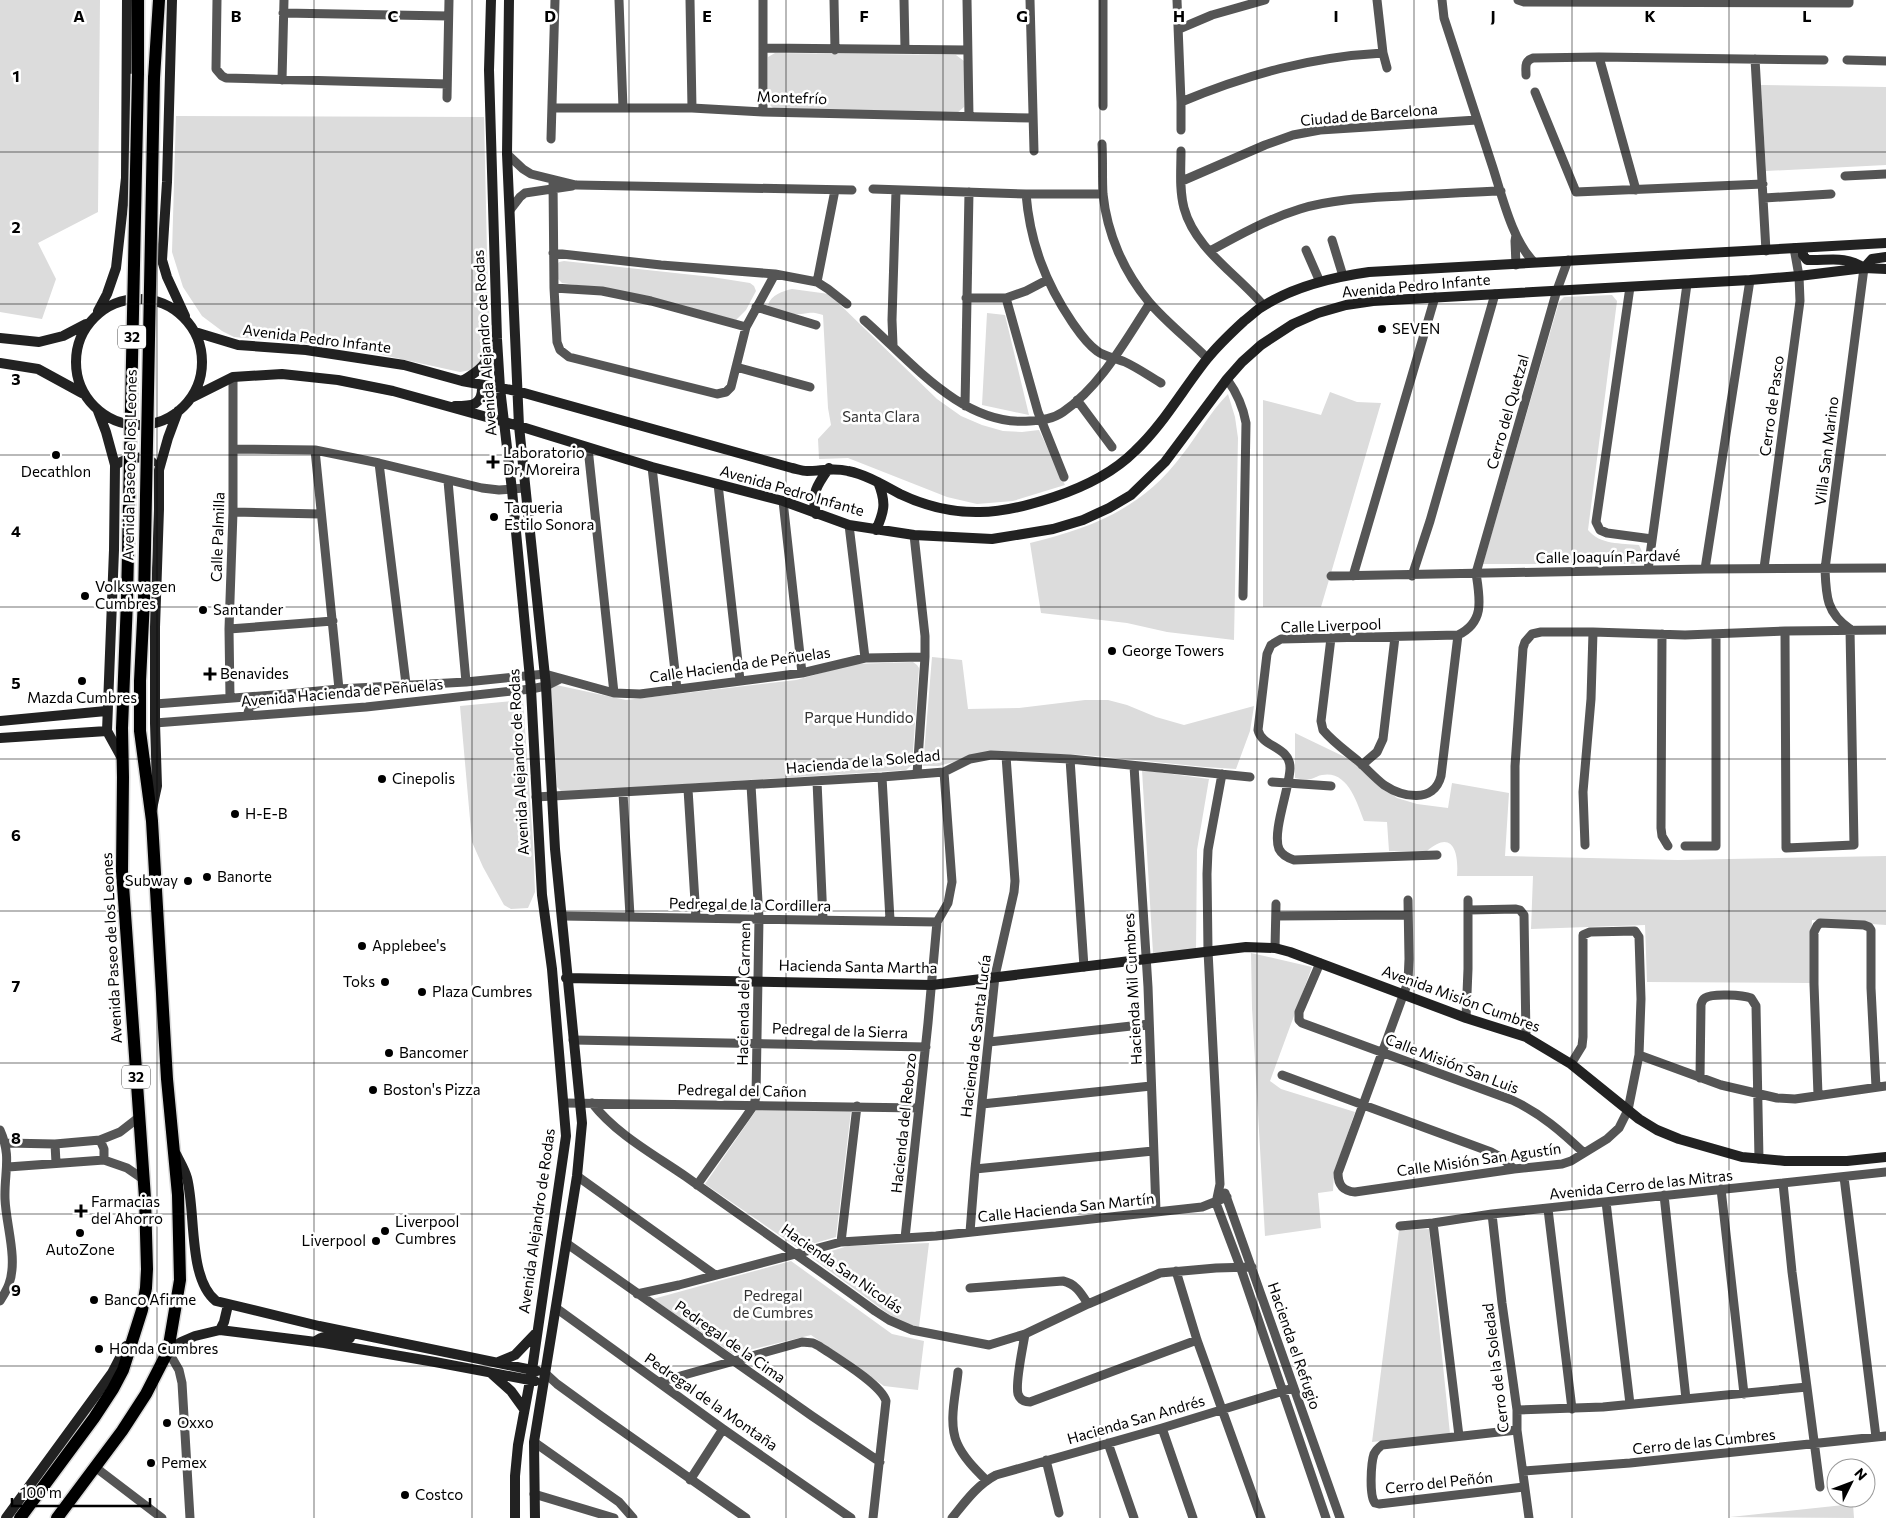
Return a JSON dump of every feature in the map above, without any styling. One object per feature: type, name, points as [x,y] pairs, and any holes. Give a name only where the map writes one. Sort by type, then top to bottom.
[{"type":"main road","name":"Avenida Paseo de los Leones","points":[[20,1518],[94,1418],[123,1370],[142,1310],[147,1269],[143,1179],[122,871],[122,728],[127,600],[138,0]]},
{"type":"main road","name":"Avenida Paseo de los Leones","points":[[57,1518],[122,1431],[146,1394],[168,1351],[180,1280],[180,1235],[167,1079],[151,810],[140,731],[154,78],[159,0]]},
{"type":"street","points":[[0,338],[39,342],[63,336],[86,324],[98,311],[107,294],[116,268],[126,178],[127,0]]},
{"type":"street","points":[[0,363],[38,369],[83,394],[98,410],[127,423],[145,424],[162,420],[178,411],[191,398],[200,380],[201,346],[167,277],[162,260],[167,182],[172,0]]},
{"type":"street","points":[[217,0],[216,69],[226,78],[447,84]]},
{"type":"street","points":[[282,80],[284,0]]},
{"type":"street","points":[[447,98],[448,0]]},
{"type":"street","name":"Avenida Alejandro de Rodas","points":[[491,0],[488,70],[496,339],[530,675],[542,895],[552,969],[566,1136],[538,1331],[514,1476],[516,1518]]},
{"type":"street","name":"Avenida Alejandro de Rodas","points":[[511,0],[507,154],[519,426],[545,674],[555,849],[566,978],[581,1103],[582,1131],[577,1176],[534,1442],[535,1518]]},
{"type":"street","points":[[551,139],[555,0]]},
{"type":"street","points":[[619,0],[623,108]]},
{"type":"street","points":[[690,0],[692,108]]},
{"type":"street","points":[[763,0],[764,112]]},
{"type":"street","points":[[834,0],[835,50]]},
{"type":"street","points":[[904,0],[905,49]]},
{"type":"street","points":[[967,0],[970,116]]},
{"type":"street","points":[[1030,0],[1034,151]]},
{"type":"street","points":[[1103,0],[1103,106]]},
{"type":"street","points":[[1177,0],[1181,130]]},
{"type":"street","points":[[1179,28],[1212,15],[1265,0]]},
{"type":"street","points":[[1377,0],[1383,53],[1387,68]]},
{"type":"street","points":[[1442,0],[1444,18],[1516,235],[1528,257],[1534,262]]},
{"type":"street","points":[[1518,0],[1534,2],[1849,1]]},
{"type":"street","points":[[283,14],[448,16]]},
{"type":"street","points":[[763,48],[967,50]]},
{"type":"street","points":[[1181,102],[1218,86],[1290,65],[1316,59],[1383,53]]},
{"type":"street","points":[[1598,57],[1636,190]]},
{"type":"street","points":[[1526,75],[1526,63],[1533,58],[1755,58],[1824,60]]},
{"type":"street","points":[[1755,58],[1766,250]]},
{"type":"street","points":[[1846,60],[1886,61]]},
{"type":"street","points":[[1535,92],[1574,190],[1579,192],[1763,184]]},
{"type":"street","name":"Montefrío","points":[[552,108],[692,108],[764,112],[1032,118]]},
{"type":"street","name":"Ciudad de Barcelona","points":[[1182,181],[1265,144],[1293,135],[1320,130],[1477,120]]},
{"type":"street","points":[[1102,144],[1103,194],[1107,217],[1123,262],[1150,304],[1208,358]]},
{"type":"street","points":[[1181,151],[1184,206],[1188,220],[1195,233],[1210,252],[1263,305]]},
{"type":"street","points":[[507,154],[519,166],[531,174],[576,185],[852,190]]},
{"type":"street","points":[[1845,176],[1886,174]]},
{"type":"street","points":[[126,178],[132,191],[145,197],[159,193],[167,182]]},
{"type":"street","points":[[553,180],[553,253],[557,342],[560,350],[569,357],[717,394],[726,392],[731,387],[746,327],[775,274]]},
{"type":"street","points":[[510,210],[520,197],[525,194],[576,185]]},
{"type":"street","points":[[817,282],[835,190]]},
{"type":"street","points":[[873,190],[1103,194]]},
{"type":"street","points":[[893,345],[896,190]]},
{"type":"street","points":[[1210,252],[1245,232],[1277,217],[1325,203],[1372,198],[1501,191]]},
{"type":"street","points":[[965,406],[966,298],[970,192]]},
{"type":"street","points":[[1026,194],[1028,218],[1046,280],[1060,304],[1089,345],[1101,354],[1131,365],[1161,384]]},
{"type":"street","points":[[1764,198],[1831,194]]},
{"type":"street","points":[[1516,235],[1516,265]]},
{"type":"street","points":[[1332,240],[1343,276]]},
{"type":"street","name":"Avenida Pedro Infante","points":[[195,332],[238,345],[306,350],[395,363],[482,386],[518,391],[792,468],[807,471],[829,468],[847,471],[878,482],[901,495],[941,508],[963,512],[992,512],[1040,502],[1068,493],[1095,481],[1116,468],[1150,436],[1208,358],[1227,336],[1263,305],[1287,293],[1320,282],[1369,272],[1886,243]]},
{"type":"street","points":[[1799,248],[1807,260],[1845,259],[1855,262],[1864,268],[1872,259],[1886,258]]},
{"type":"street","name":"Cerro de Pasco","points":[[1764,568],[1800,301],[1799,248]]},
{"type":"street","points":[[1306,250],[1320,282]]},
{"type":"street","points":[[553,253],[661,265],[775,274],[817,282],[828,288],[846,304]]},
{"type":"street","name":"Cerro del Quetzal","points":[[1476,573],[1557,290],[1568,260]]},
{"type":"street","name":"Avenida Pedro Infante","points":[[191,398],[233,376],[282,374],[338,380],[393,392],[519,426],[588,448],[783,501],[849,525],[914,535],[992,539],[1052,529],[1084,520],[1131,495],[1165,462],[1227,379],[1242,362],[1261,345],[1293,324],[1336,307],[1373,301],[1687,284],[1799,276],[1864,268],[1886,269]]},
{"type":"street","name":"Villa San Marino","points":[[1850,629],[1837,618],[1829,605],[1826,594],[1825,569],[1864,268]]},
{"type":"street","points":[[966,298],[1006,298],[1026,291],[1046,280]]},
{"type":"street","points":[[1704,569],[1750,280]]},
{"type":"street","points":[[1648,570],[1687,284]]},
{"type":"street","points":[[1630,287],[1596,522],[1600,530],[1607,533],[1652,539]]},
{"type":"street","points":[[554,288],[602,291],[651,301],[746,327]]},
{"type":"street","points":[[1412,576],[1430,521],[1495,294]]},
{"type":"street","points":[[1353,576],[1435,297]]},
{"type":"street","points":[[1006,298],[1041,420],[1064,477]]},
{"type":"street","points":[[98,311],[109,305],[141,299],[158,302],[174,310],[188,322]]},
{"type":"street","points":[[864,320],[942,391],[980,414],[1020,422],[1053,418],[1064,412],[1094,383],[1114,358],[1150,304]]},
{"type":"street","points":[[756,307],[816,326]]},
{"type":"street","points":[[83,394],[78,382],[77,366],[78,349],[86,324]]},
{"type":"street","points":[[462,381],[482,368],[496,339]]},
{"type":"street","points":[[736,367],[810,387]]},
{"type":"street","name":"Calle Palmilla","points":[[230,698],[229,629],[234,512],[233,376]]},
{"type":"street","points":[[1227,379],[1238,396],[1244,410],[1246,423],[1243,596]]},
{"type":"street","points":[[444,406],[474,404],[483,396],[482,386]]},
{"type":"street","points":[[1077,400],[1112,447]]},
{"type":"street","name":"Avenida Paseo de los Leones","points":[[98,410],[115,465],[114,550],[106,711],[107,731],[122,760]]},
{"type":"street","name":"Avenida Paseo de los Leones","points":[[151,810],[157,786],[155,627],[160,509],[159,470],[178,411]]},
{"type":"street","points":[[588,448],[614,693]]},
{"type":"street","points":[[234,449],[315,450],[380,463],[482,488],[512,490],[525,488]]},
{"type":"street","points":[[315,450],[339,689]]},
{"type":"street","points":[[115,465],[132,457],[140,457],[154,464],[159,470]]},
{"type":"street","points":[[380,463],[406,684]]},
{"type":"street","points":[[652,466],[677,690]]},
{"type":"street","points":[[816,514],[814,496],[816,487],[829,468]]},
{"type":"street","points":[[448,481],[466,682]]},
{"type":"street","points":[[876,530],[884,507],[884,497],[878,482]]},
{"type":"street","points":[[718,484],[740,680]]},
{"type":"street","points":[[783,501],[802,673]]},
{"type":"street","points":[[234,512],[320,514]]},
{"type":"street","points":[[849,525],[865,658]]},
{"type":"street","points":[[914,535],[922,601],[925,657],[917,774]]},
{"type":"street","name":"Calle Joaquín Pardavé","points":[[1332,576],[1764,568],[1886,568]]},
{"type":"street","points":[[1331,638],[1322,725],[1328,736],[1382,784],[1396,792],[1418,796],[1432,792],[1440,783],[1458,635],[1468,630],[1478,614],[1479,602],[1476,573]]},
{"type":"street","points":[[229,629],[333,621]]},
{"type":"street","points":[[1515,848],[1515,766],[1523,648],[1525,642],[1532,634],[1541,632],[1593,632],[1716,634],[1850,629],[1886,630]]},
{"type":"street","points":[[1785,631],[1786,848],[1854,846],[1850,629]]},
{"type":"street","points":[[1585,845],[1583,792],[1592,699],[1593,632]]},
{"type":"street","points":[[1662,634],[1661,828],[1662,836],[1668,846]]},
{"type":"street","points":[[1685,846],[1716,846],[1716,634]]},
{"type":"street","name":"Calle Liverpool","points":[[1288,783],[1290,767],[1286,756],[1261,737],[1258,730],[1266,654],[1271,645],[1281,639],[1458,635]]},
{"type":"street","points":[[1362,765],[1377,752],[1383,739],[1395,637]]},
{"type":"street","name":"Calle Hacienda de Peñuelas","points":[[530,675],[545,674],[614,693],[640,694],[802,673],[865,658],[925,657]]},
{"type":"street","name":"Avenida Hacienda de Peñuelas","points":[[155,704],[406,684],[466,682],[530,675]]},
{"type":"street","points":[[531,689],[546,686],[560,679]]},
{"type":"street","name":"Avenida Hacienda de Peñuelas","points":[[155,724],[366,707],[531,689]]},
{"type":"street","points":[[247,716],[250,706],[287,694]]},
{"type":"street","points":[[0,720],[106,711]]},
{"type":"street","points":[[0,738],[107,731]]},
{"type":"street","name":"Hacienda de la Soledad","points":[[536,798],[944,772],[970,759],[991,755],[1070,759],[1250,777]]},
{"type":"street","name":"Hacienda de Santa Lucía","points":[[970,1232],[995,976],[1012,905],[1015,881],[1006,756]]},
{"type":"street","points":[[1070,759],[1084,967]]},
{"type":"street","name":"Hacienda Mil Cumbres","points":[[1134,766],[1146,960],[1156,1211]]},
{"type":"street","points":[[937,922],[948,903],[952,882],[944,772]]},
{"type":"street","points":[[1208,951],[1208,850],[1222,774]]},
{"type":"street","points":[[882,777],[890,920]]},
{"type":"street","points":[[816,781],[823,920]]},
{"type":"street","points":[[1272,782],[1331,786]]},
{"type":"street","points":[[1288,783],[1277,841],[1282,853],[1287,858],[1294,860],[1437,856]]},
{"type":"street","name":"Hacienda del Carmen","points":[[697,1185],[754,1105],[757,1089],[759,918],[751,785]]},
{"type":"street","points":[[688,789],[696,918]]},
{"type":"street","points":[[623,793],[630,916]]},
{"type":"street","points":[[1364,1105],[1404,995],[1409,972],[1408,900]]},
{"type":"street","points":[[1275,948],[1276,904]]},
{"type":"street","points":[[1466,1018],[1468,905],[1520,910],[1524,915],[1526,1037]]},
{"type":"street","points":[[1276,916],[1408,915]]},
{"type":"street","name":"Pedregal de la Cordillera","points":[[562,916],[937,922]]},
{"type":"street","name":"Hacienda del Rebozo","points":[[905,1238],[926,1047],[937,922]]},
{"type":"street","points":[[1818,1095],[1814,932],[1820,923],[1864,925],[1871,930],[1870,988],[1876,1087]]},
{"type":"street","name":"Calle Misión San Agustín","points":[[1364,1105],[1338,1172],[1339,1184],[1348,1191],[1355,1192],[1562,1164],[1607,1139],[1619,1128],[1628,1110],[1639,1055],[1641,999],[1639,936],[1638,933],[1632,930],[1590,932],[1584,935],[1583,1037],[1582,1046],[1571,1064]]},
{"type":"street","name":"Avenida Misión Cumbres","points":[[1208,951],[1246,947],[1275,948],[1466,1018],[1526,1037],[1571,1064],[1628,1110],[1657,1130],[1679,1140],[1726,1153],[1759,1159],[1813,1162],[1886,1157]]},
{"type":"street","name":"Hacienda Santa Martha","points":[[566,978],[932,984],[1146,960],[1208,951]]},
{"type":"street","name":"Hacienda el Refugio","points":[[1208,951],[1220,1184],[1216,1203],[1241,1269],[1326,1518]]},
{"type":"street","name":"Calle Misión San Luis","points":[[1320,963],[1299,1012],[1299,1020],[1306,1026],[1469,1083],[1529,1108],[1564,1134],[1584,1153]]},
{"type":"street","points":[[1700,1078],[1700,1005],[1704,998],[1742,995],[1751,998],[1756,1006],[1759,1159]]},
{"type":"street","points":[[989,1042],[1149,1024]]},
{"type":"street","name":"Pedregal de la Sierra","points":[[573,1040],[757,1042],[926,1047]]},
{"type":"street","points":[[1639,1055],[1721,1086],[1759,1095],[1795,1098],[1886,1086]]},
{"type":"street","points":[[1282,1075],[1491,1152],[1502,1158],[1514,1169]]},
{"type":"street","points":[[982,1104],[1150,1086]]},
{"type":"street","name":"Pedregal del Cañon","points":[[564,1103],[919,1108]]},
{"type":"street","name":"Hacienda San Nicolás","points":[[592,1103],[618,1129],[889,1320],[912,1330],[983,1345],[996,1344],[1025,1334],[1147,1278],[1176,1271],[1252,1267]]},
{"type":"street","points":[[841,1242],[857,1106]]},
{"type":"street","points":[[6,1143],[55,1144],[100,1140],[120,1132],[138,1118]]},
{"type":"street","points":[[0,1130],[6,1143],[8,1167],[2,1198],[12,1257],[9,1283],[0,1301]]},
{"type":"street","points":[[100,1140],[104,1150],[104,1160]]},
{"type":"street","points":[[55,1144],[56,1163]]},
{"type":"street","points":[[174,1150],[187,1178],[202,1285],[206,1292],[216,1301],[358,1334],[497,1362],[531,1375]]},
{"type":"street","points":[[975,1169],[1153,1151]]},
{"type":"street","points":[[8,1167],[104,1160],[127,1168],[143,1179]]},
{"type":"street","name":"Avenida Cerro de las Mitras","points":[[1400,1226],[1492,1214],[1886,1172]]},
{"type":"street","points":[[577,1176],[715,1275]]},
{"type":"street","points":[[1844,1177],[1876,1437]]},
{"type":"street","points":[[1783,1183],[1792,1272],[1816,1444],[1820,1487]]},
{"type":"street","name":"Hacienda el Refugio","points":[[1220,1184],[1227,1197],[1340,1518]]},
{"type":"street","points":[[1721,1190],[1744,1394]]},
{"type":"street","points":[[1664,1195],[1686,1399]]},
{"type":"street","name":"Calle Hacienda San Martín","points":[[637,1294],[841,1242],[970,1232],[1202,1207],[1227,1197]]},
{"type":"street","points":[[1606,1202],[1630,1404]]},
{"type":"street","points":[[1548,1209],[1572,1409]]},
{"type":"street","name":"Cerro de la Soledad","points":[[1492,1214],[1529,1518]]},
{"type":"street","points":[[1434,1223],[1458,1436]]},
{"type":"street","name":"Pedregal de la Cima","points":[[566,1243],[880,1462]]},
{"type":"street","points":[[1176,1271],[1197,1340],[1261,1518]]},
{"type":"street","points":[[970,1288],[1063,1281],[1070,1282],[1076,1286],[1088,1304]]},
{"type":"street","points":[[220,1330],[228,1305]]},
{"type":"street","name":"Pedregal de la Montaña","points":[[556,1308],[723,1429],[851,1518]]},
{"type":"street","points":[[6,1518],[112,1373],[136,1328]]},
{"type":"street","points":[[190,1518],[182,1383],[179,1370],[168,1351],[181,1342],[195,1336],[220,1330],[315,1342],[489,1372],[545,1378],[557,1384],[746,1518]]},
{"type":"street","points":[[497,1362],[514,1355],[538,1331]]},
{"type":"street","points":[[315,1342],[320,1337],[325,1336],[347,1338],[358,1334]]},
{"type":"street","points":[[1025,1334],[1018,1391],[1019,1396],[1025,1402],[1030,1402],[1197,1340]]},
{"type":"street","points":[[346,1347],[364,1344],[389,1348],[398,1342]]},
{"type":"street","points":[[659,1382],[802,1342],[813,1343],[876,1386],[885,1395],[886,1401],[873,1518]]},
{"type":"street","points":[[489,1372],[511,1390],[524,1409]]},
{"type":"street","points":[[952,1518],[973,1492],[986,1480],[966,1458],[953,1429],[958,1372]]},
{"type":"street","points":[[1516,1410],[1572,1409],[1807,1387]]},
{"type":"street","name":"Hacienda San Andrés","points":[[986,1480],[996,1475],[1046,1460],[1108,1444],[1293,1388]]},
{"type":"street","points":[[1162,1428],[1193,1518]]},
{"type":"street","points":[[690,1480],[723,1429]]},
{"type":"street","name":"Cerro del Peñón","points":[[1517,1430],[1389,1443],[1378,1448],[1373,1458],[1372,1500],[1379,1504],[1524,1488]]},
{"type":"street","name":"Cerro de las Cumbres","points":[[1523,1471],[1630,1463],[1886,1436]]},
{"type":"street","points":[[534,1442],[619,1502],[634,1518]]},
{"type":"street","points":[[1108,1444],[1134,1518]]},
{"type":"street","points":[[1046,1460],[1060,1513]]},
{"type":"street","points":[[95,1467],[162,1518]]},
{"type":"street","points":[[534,1494],[614,1518]]},
{"type":"green space","points":[[0,0],[100,0],[98,212],[38,243],[56,279],[42,319],[0,312]]},
{"type":"green space","points":[[775,53],[956,55],[964,61],[964,107],[957,113],[773,108],[768,103],[768,57]]},
{"type":"green space","points":[[1761,85],[1886,87],[1886,165],[1766,171]]},
{"type":"green space","points":[[176,116],[484,117],[488,297],[491,336],[486,358],[471,370],[460,372],[346,347],[234,337],[222,331],[202,316],[183,287],[172,252]]},
{"type":"green space","points":[[559,262],[712,277],[750,283],[756,291],[746,310],[736,320],[620,291],[562,283],[558,279],[556,266]]},
{"type":"green space","name":"Santa Clara","points":[[792,289],[829,294],[937,399],[961,416],[1003,431],[1022,432],[1039,430],[1065,485],[1013,501],[977,504],[947,497],[848,458],[819,459],[818,439],[831,425],[828,408],[823,315],[811,313],[791,314],[770,309],[768,305],[775,296]]},
{"type":"green space","points":[[1612,295],[1617,301],[1588,530],[1605,541],[1639,545],[1643,554],[1638,564],[1483,564],[1559,302],[1564,297]]},
{"type":"green space","points":[[987,313],[1005,315],[1029,415],[982,405]]},
{"type":"green space","points":[[1330,392],[1357,402],[1381,403],[1321,607],[1263,607],[1263,400],[1321,415]]},
{"type":"green space","points":[[1228,394],[1235,417],[1238,438],[1234,640],[1167,632],[1127,623],[1041,613],[1030,543],[1095,523],[1115,513],[1151,489],[1167,473],[1215,408]]},
{"type":"green space","points":[[932,657],[962,660],[968,709],[1019,708],[1085,700],[1108,700],[1184,725],[1254,706],[1250,731],[1236,769],[1085,755],[989,752],[939,766],[923,766]]},
{"type":"green space","name":"Parque Hundido","points":[[913,662],[919,668],[912,765],[906,770],[562,792],[557,787],[551,688],[556,685],[626,700],[796,680],[854,664]]},
{"type":"green space","points":[[523,700],[535,892],[528,908],[511,909],[504,905],[483,867],[472,842],[460,706]]},
{"type":"green space","points":[[1295,733],[1349,759],[1397,798],[1417,804],[1448,808],[1452,783],[1509,793],[1505,856],[1678,860],[1886,856],[1886,925],[1812,920],[1810,983],[1647,982],[1645,925],[1531,929],[1533,876],[1457,876],[1455,851],[1448,843],[1443,842],[1427,851],[1389,851],[1387,822],[1364,821],[1350,789],[1339,778],[1331,775],[1321,775],[1312,779],[1295,778]]},
{"type":"green space","points":[[1142,770],[1209,779],[1197,850],[1196,950],[1153,953]]},
{"type":"green space","points":[[1251,953],[1312,967],[1270,1081],[1281,1089],[1355,1112],[1334,1173],[1333,1191],[1318,1193],[1321,1228],[1265,1236],[1252,1008]]},
{"type":"green space","name":"Pedregal de Cumbres","points":[[757,1109],[851,1111],[836,1237],[798,1248],[705,1184]]},
{"type":"green space","points":[[1429,1229],[1450,1434],[1372,1442],[1399,1230]]},
{"type":"green space","name":"Pedregal de Cumbres","points":[[929,1243],[919,1327],[898,1321],[811,1257],[848,1246]]},
{"type":"green space","name":"Pedregal de Cumbres","points":[[791,1261],[892,1334],[924,1341],[918,1390],[884,1386],[811,1335],[733,1354],[653,1299]]},
{"type":"green space","points":[[1826,1507],[1853,1508],[1854,1518],[1730,1517]]},
{"type":"place","name":"SEVEN","points":[[1382,329]]},
{"type":"place","name":"Decathlon","points":[[56,455]]},
{"type":"place","name":"Laboratorio Dr, Moreira","points":[[493,462]]},
{"type":"place","name":"Taqueria Estilo Sonora","points":[[494,517]]},
{"type":"place","name":"Volkswagen Cumbres","points":[[85,596]]},
{"type":"place","name":"Santander","points":[[203,610]]},
{"type":"place","name":"George Towers","points":[[1112,651]]},
{"type":"place","name":"Benavides","points":[[210,674]]},
{"type":"place","name":"Mazda Cumbres","points":[[82,681]]},
{"type":"place","name":"Cinepolis","points":[[382,779]]},
{"type":"place","name":"H-E-B","points":[[235,814]]},
{"type":"place","name":"Banorte","points":[[207,877]]},
{"type":"place","name":"Subway","points":[[188,881]]},
{"type":"place","name":"Applebee's","points":[[362,946]]},
{"type":"place","name":"Toks","points":[[385,982]]},
{"type":"place","name":"Plaza Cumbres","points":[[422,992]]},
{"type":"place","name":"Bancomer","points":[[389,1053]]},
{"type":"place","name":"Boston's Pizza","points":[[373,1090]]},
{"type":"place","name":"Farmacias del Ahorro","points":[[81,1211]]},
{"type":"place","name":"Liverpool Cumbres","points":[[385,1231]]},
{"type":"place","name":"AutoZone","points":[[80,1233]]},
{"type":"place","name":"Liverpool","points":[[376,1241]]},
{"type":"place","name":"Banco Afirme","points":[[94,1300]]},
{"type":"place","name":"Honda Cumbres","points":[[99,1349]]},
{"type":"place","name":"Oxxo","points":[[167,1423]]},
{"type":"place","name":"Pemex","points":[[151,1463]]},
{"type":"place","name":"Costco","points":[[405,1495]]}]
